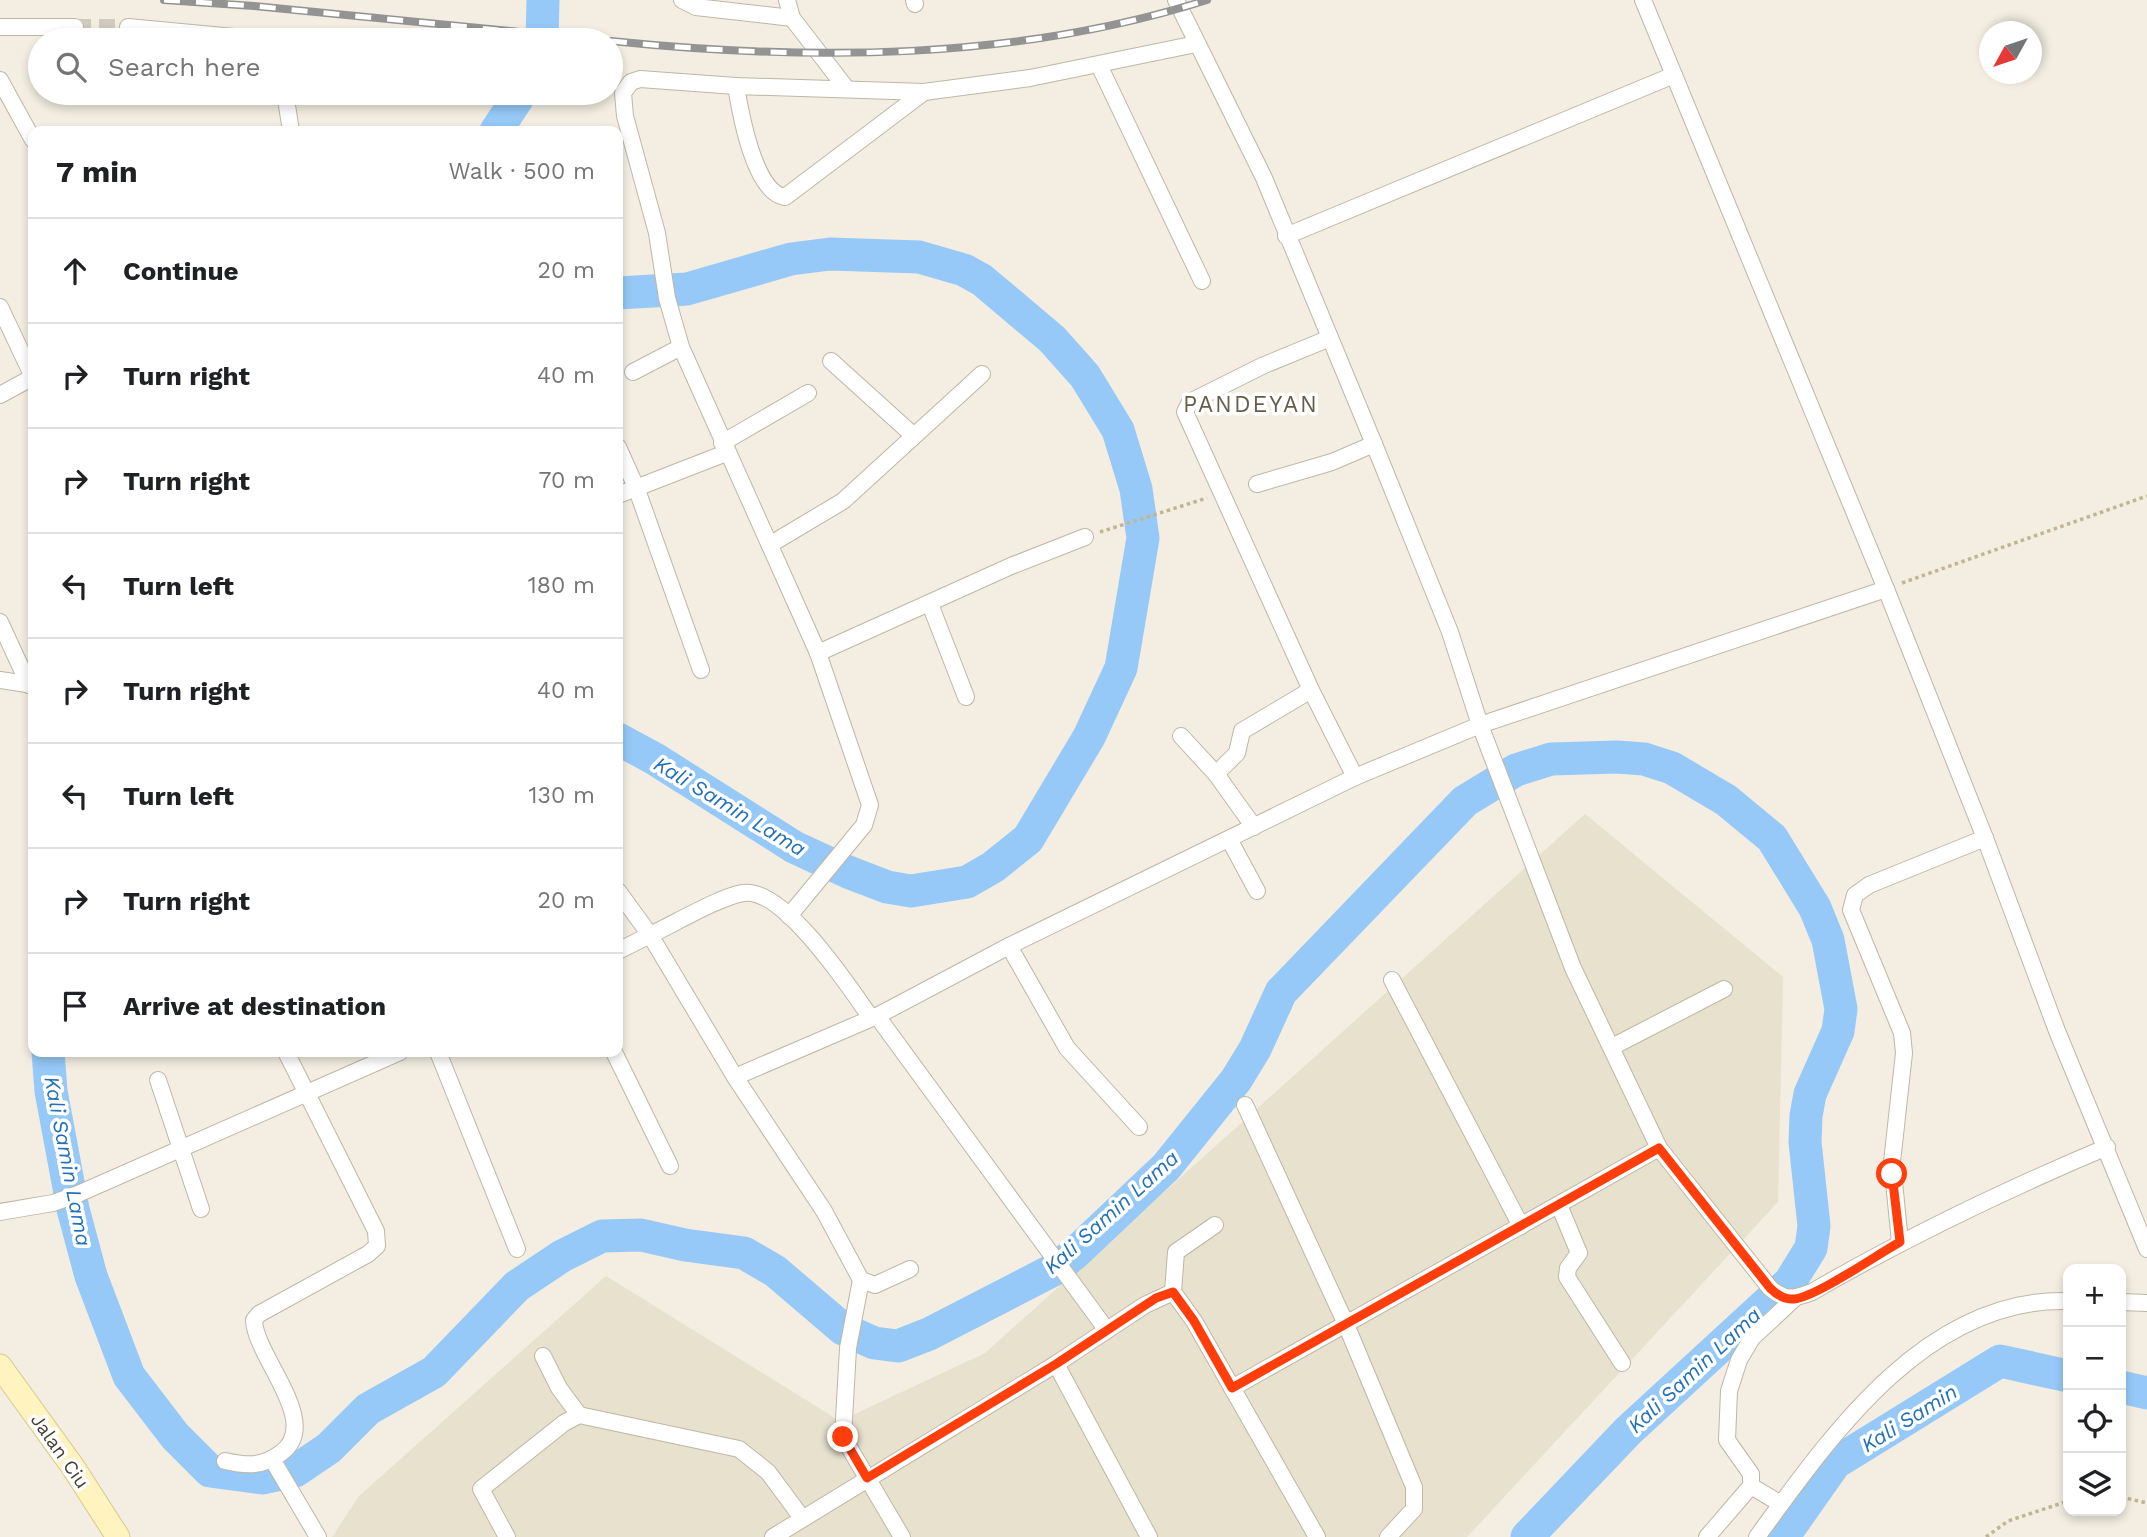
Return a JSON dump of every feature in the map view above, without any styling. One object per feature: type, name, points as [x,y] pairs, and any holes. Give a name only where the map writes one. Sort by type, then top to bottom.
[{"type":"street","points":[[682,0],[696,7],[792,18]]},
{"type":"street","points":[[787,0],[792,18],[846,88]]},
{"type":"street","points":[[1176,0],[1264,178],[1374,444],[1450,632],[1480,725],[1508,793],[1523,843],[1573,968],[1659,1148],[1770,1288],[1779,1296],[1794,1299]]},
{"type":"street","points":[[1643,0],[1886,589],[1985,838],[2057,1031],[2147,1249]]},
{"type":"street","points":[[0,27],[75,27]]},
{"type":"street","points":[[128,27],[139,28]]},
{"type":"street","points":[[789,916],[867,821],[870,805],[818,653],[681,347],[666,291],[657,233],[625,116],[623,93],[631,82],[640,79],[736,86],[924,92],[982,87],[1196,44]]},
{"type":"street","points":[[1099,65],[1202,281]]},
{"type":"street","points":[[1286,236],[1674,75]]},
{"type":"street","points":[[0,80],[28,131]]},
{"type":"street","points":[[736,86],[751,154],[776,194],[785,197],[924,92]]},
{"type":"street","points":[[287,105],[291,126]]},
{"type":"street","points":[[0,307],[28,366]]},
{"type":"street","points":[[1330,338],[1262,366],[1187,404],[1186,418],[1223,493],[1311,690],[1355,777]]},
{"type":"street","points":[[633,372],[681,347]]},
{"type":"street","points":[[831,361],[914,436]]},
{"type":"street","points":[[771,544],[832,509],[982,374]]},
{"type":"street","points":[[0,395],[28,380]]},
{"type":"street","points":[[623,493],[724,448],[808,393]]},
{"type":"street","points":[[1257,484],[1332,462],[1374,444]]},
{"type":"street","points":[[623,458],[636,487],[701,670]]},
{"type":"street","points":[[818,653],[1011,566],[1085,537]]},
{"type":"street","points":[[735,1077],[874,1017],[1009,946],[1355,777],[1480,725],[1886,589]]},
{"type":"street","points":[[930,604],[967,696]]},
{"type":"street","points":[[0,622],[28,679]]},
{"type":"street","points":[[0,680],[28,685]]},
{"type":"street","points":[[1216,774],[1237,753],[1244,729],[1311,690]]},
{"type":"street","points":[[1181,736],[1216,774],[1255,827]]},
{"type":"street","points":[[1900,1242],[1892,1162],[1904,1053],[1902,1033],[1851,911],[1855,895],[1869,885],[1985,838]]},
{"type":"street","points":[[1229,839],[1257,891]]},
{"type":"street","points":[[623,948],[745,892],[761,895],[789,916],[835,967],[874,1017],[1069,1275],[1106,1329]]},
{"type":"street","points":[[623,898],[650,935],[735,1077],[824,1211],[861,1280],[848,1348],[841,1425],[848,1449],[902,1537]]},
{"type":"street","points":[[1009,946],[1067,1048],[1139,1127]]},
{"type":"street","points":[[1392,980],[1521,1226]]},
{"type":"street","points":[[1612,1046],[1724,989]]},
{"type":"street","points":[[278,1469],[296,1429],[291,1405],[264,1353],[254,1320],[259,1314],[368,1254],[377,1246],[376,1231],[288,1057]]},
{"type":"street","points":[[0,1212],[53,1203],[78,1194],[389,1057]]},
{"type":"street","points":[[440,1057],[517,1249]]},
{"type":"street","points":[[616,1057],[670,1166]]},
{"type":"street","points":[[158,1080],[201,1209]]},
{"type":"street","points":[[1245,1105],[1345,1322],[1414,1487],[1414,1509],[1388,1537]]},
{"type":"street","points":[[1707,1537],[1751,1486],[1751,1474],[1727,1440],[1729,1391],[1739,1360],[1752,1338],[1794,1299],[1812,1292],[1900,1242],[2020,1183],[2106,1147]]},
{"type":"street","points":[[1232,1388],[1345,1322],[1659,1148]]},
{"type":"street","points":[[1559,1205],[1579,1253],[1568,1268],[1567,1277],[1622,1363]]},
{"type":"street","points":[[1215,1225],[1177,1252],[1173,1292],[1194,1321],[1317,1537]]},
{"type":"street","points":[[861,1280],[875,1285],[911,1269]]},
{"type":"street","points":[[773,1537],[1056,1364],[1156,1298],[1173,1292]]},
{"type":"street","points":[[1757,1537],[1817,1453],[1908,1362],[1947,1331],[1986,1312],[2030,1301],[2063,1301]]},
{"type":"street","points":[[2126,1302],[2147,1303]]},
{"type":"street","points":[[543,1356],[559,1388],[579,1415]]},
{"type":"street","points":[[1056,1364],[1149,1537]]},
{"type":"street","name":"Jalan Ciu","points":[[0,1366],[118,1537]]},
{"type":"street","points":[[507,1537],[481,1489],[564,1423],[579,1415],[739,1449],[749,1454],[768,1472],[802,1518]]},
{"type":"street","points":[[225,1461],[278,1469]]},
{"type":"street","points":[[278,1469],[318,1537]]},
{"type":"street","points":[[1751,1486],[1781,1504]]},
{"type":"path","points":[[1085,537],[1223,493]]},
{"type":"path","points":[[1886,589],[2147,496]]},
{"type":"path","points":[[2126,1498],[2147,1503]]},
{"type":"path","points":[[1986,1537],[2008,1521],[2063,1503]]},
{"type":"shaded area","points":[[1585,814],[1783,977],[1778,1202],[1467,1537],[332,1537],[359,1496],[606,1276],[840,1421],[985,1353]]},
{"type":"waterway","name":"Kali Samin Lama","points":[[542,28],[543,0]]},
{"type":"waterway","name":"Kali Samin Lama","points":[[499,126],[513,105]]},
{"type":"waterway","name":"Kali Samin Lama","points":[[623,293],[687,289],[791,259],[830,254],[919,257],[964,270],[982,280],[1052,339],[1085,376],[1118,430],[1136,489],[1143,538],[1121,668],[1089,737],[1028,839],[993,867],[967,882],[911,891],[887,887],[848,872],[794,847],[623,742]]},
{"type":"waterway","name":"Kali Samin Lama","points":[[48,1057],[51,1091],[73,1209],[91,1276],[129,1376],[175,1436],[210,1471],[263,1478],[295,1471],[329,1448],[368,1409],[434,1372],[517,1286],[562,1256],[602,1236],[641,1235],[685,1245],[744,1253],[775,1271],[843,1329],[874,1343],[898,1346],[929,1334],[1055,1269],[1166,1167],[1236,1080],[1255,1049],[1281,992],[1465,801],[1516,770],[1551,759],[1644,759],[1672,768],[1726,800],[1772,838],[1815,908],[1828,940],[1841,1009],[1838,1031],[1810,1094],[1806,1116],[1805,1142],[1814,1226],[1811,1248],[1790,1282],[1628,1431],[1527,1537]]},
{"type":"waterway","name":"Kali Samin","points":[[1783,1537],[1835,1463],[2000,1361],[2063,1375]]},
{"type":"waterway","name":"Kali Samin","points":[[2126,1388],[2147,1393]]},
{"type":"tunnel","points":[[75,27],[128,27]]},
{"type":"railway","points":[[164,0],[479,28]]},
{"type":"railway","points":[[623,42],[761,52],[911,51],[1061,35],[1134,20],[1207,0]]},
{"type":"district","name":"PANDEYAN","points":[[1251,404]]},
{"type":"route","points":[[843,1437],[867,1478],[1056,1364],[1156,1298],[1173,1292],[1194,1321],[1232,1388],[1345,1322],[1659,1148],[1770,1288],[1779,1296],[1794,1299],[1812,1292],[1900,1242],[1892,1174]]}]
